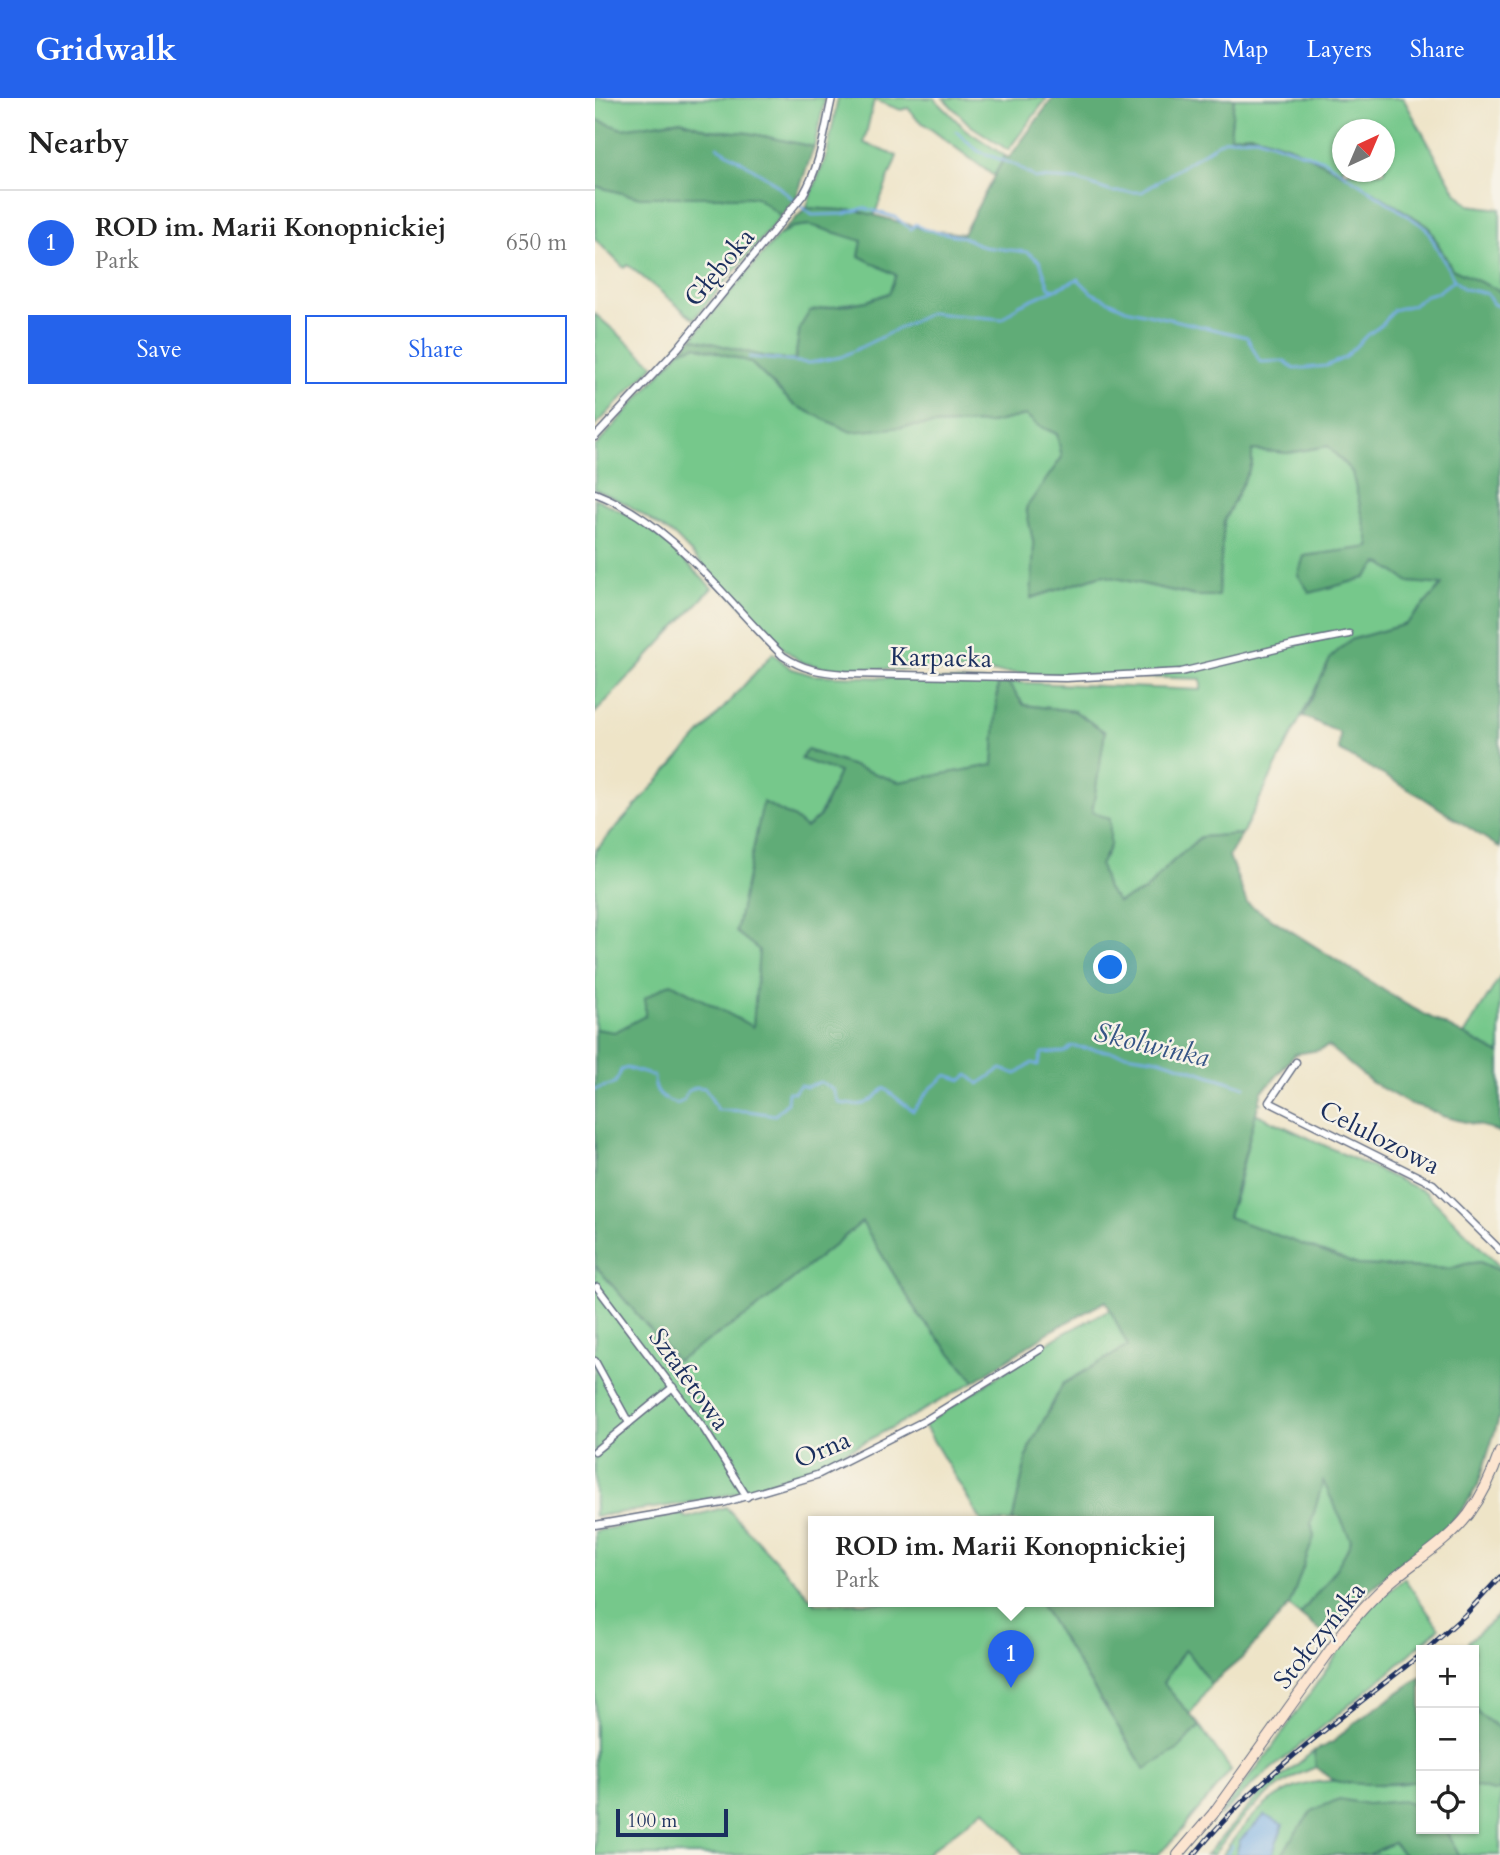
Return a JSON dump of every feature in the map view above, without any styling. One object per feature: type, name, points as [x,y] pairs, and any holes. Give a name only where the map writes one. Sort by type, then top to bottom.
[{"type":"street","name":"Głęboka","points":[[595,437],[678,348],[803,195],[813,178],[832,98]]},
{"type":"street","name":"Karpacka","points":[[595,493],[617,501],[646,519],[696,564],[783,656],[799,667],[816,671],[845,674],[1066,678],[1181,673],[1349,634]]},
{"type":"street","name":"Celulozowa","points":[[1296,1062],[1269,1101],[1433,1184],[1500,1250]]},
{"type":"street","name":"Sztafetowa","points":[[597,1287],[704,1429],[747,1497]]},
{"type":"street","name":"Orna","points":[[595,1525],[747,1497],[817,1475],[922,1422],[1041,1349]]},
{"type":"street","points":[[595,1361],[629,1423]]},
{"type":"street","points":[[595,1451],[673,1387]]},
{"type":"street","name":"Stołczyńska","points":[[1178,1855],[1213,1814],[1358,1613],[1396,1577],[1438,1545],[1469,1514],[1480,1497],[1500,1452]]},
{"type":"green space","points":[[595,98],[825,98],[814,147],[749,133],[709,130],[681,120],[622,129],[595,119]]},
{"type":"green space","points":[[838,98],[934,98],[965,129],[1005,156],[994,176],[916,118],[908,108],[901,110],[874,100],[864,143],[897,156],[874,216],[859,211],[806,208],[827,154]]},
{"type":"green space","points":[[943,98],[1047,98],[1008,150],[970,125]]},
{"type":"green space","points":[[1053,98],[1234,98],[1230,136],[1252,134],[1292,147],[1332,168],[1332,182],[1358,182],[1428,226],[1452,269],[1500,291],[1500,848],[1422,797],[1339,750],[1340,733],[1303,716],[1331,657],[1350,640],[1406,624],[1442,585],[1409,582],[1378,563],[1365,578],[1310,593],[1298,575],[1304,556],[1370,547],[1352,472],[1328,446],[1288,453],[1252,450],[1252,464],[1224,521],[1218,596],[1196,596],[1102,575],[1031,598],[1034,546],[1026,508],[1062,457],[1057,434],[1037,425],[1026,415],[991,423],[927,425],[851,432],[794,405],[750,362],[696,346],[681,350],[692,338],[766,357],[795,360],[800,327],[810,311],[867,301],[889,293],[896,275],[859,256],[862,241],[810,225],[793,227],[778,236],[806,208],[859,211],[928,230],[963,234],[1005,156],[1009,158]]},
{"type":"green space","points":[[1234,98],[1403,98],[1455,191],[1469,205],[1500,209],[1500,301],[1451,269],[1428,226],[1358,182],[1395,182],[1395,119],[1332,119],[1332,168],[1292,147],[1252,134],[1230,136]]},
{"type":"green space","points":[[595,119],[622,129],[681,120],[709,130],[749,133],[814,147],[796,198],[781,216],[756,197],[637,197],[595,186]]},
{"type":"green space","points":[[595,186],[637,197],[756,197],[781,216],[694,319],[628,265],[624,268],[595,239]]},
{"type":"green space","points":[[810,225],[863,241],[859,256],[896,275],[889,293],[867,301],[843,304],[800,327],[795,360],[766,357],[692,338],[778,236],[793,227]]},
{"type":"green space","points":[[595,314],[654,365],[595,426]]},
{"type":"green space","points":[[696,346],[750,362],[794,405],[927,425],[991,423],[1026,415],[1037,425],[1057,434],[1062,457],[1027,508],[1034,546],[1031,598],[1102,575],[1196,596],[1217,596],[1224,521],[1252,464],[1252,450],[1288,453],[1328,446],[1352,472],[1371,547],[1304,556],[1383,564],[1409,582],[1442,584],[1441,588],[1406,624],[1350,640],[1316,687],[1242,834],[1200,837],[1145,891],[1118,902],[1107,889],[1100,865],[1110,846],[1092,812],[1105,732],[1074,711],[1024,705],[1007,682],[1201,690],[1201,679],[821,667],[801,662],[784,649],[676,537],[625,503],[595,489],[595,447],[681,350]]},
{"type":"green space","points":[[595,498],[640,521],[669,545],[712,588],[595,713]]},
{"type":"green space","points":[[773,653],[790,668],[812,675],[998,682],[994,765],[899,782],[807,750],[802,759],[839,772],[819,816],[806,829],[794,818],[763,802],[1048,1004],[1260,1103],[595,1217],[595,851]]},
{"type":"green space","points":[[998,682],[1007,682],[1024,705],[1074,711],[1105,732],[1092,812],[1110,819],[1110,846],[1100,865],[1107,889],[1118,902],[1145,891],[1201,837],[1242,834],[1229,856],[1247,903],[1407,1005],[1500,1054],[1500,1133],[1408,1103],[1371,1082],[1328,1046],[1295,1054],[1262,1091],[1228,1217],[1358,1265],[1450,1269],[1480,1262],[1500,1271],[1500,1415],[1478,1485],[1463,1509],[1436,1538],[1408,1557],[1363,1595],[1330,1638],[1300,1615],[1335,1569],[1351,1540],[1323,1481],[1311,1523],[1314,1537],[1289,1606],[1242,1658],[1211,1684],[1185,1649],[1163,1683],[1200,1726],[1177,1750],[1145,1769],[1042,1607],[1214,1607],[1214,1516],[1013,1516],[1029,1448],[1063,1384],[1128,1346],[1106,1301],[1052,1330],[975,1381],[920,1317],[862,1222],[755,1310],[677,1361],[595,1265],[595,1029],[615,1032],[645,1016],[645,998],[671,983],[753,1027],[759,950],[736,932],[763,802],[794,818],[806,828],[820,816],[839,772],[801,759],[807,750],[899,782],[993,765]]},
{"type":"green space","points":[[1500,977],[1500,1054],[1464,1035]]},
{"type":"green space","points":[[1255,1113],[1425,1192],[1500,1267],[1500,1271],[1480,1262],[1450,1269],[1358,1265],[1228,1217]]},
{"type":"green space","points":[[862,1222],[920,1317],[975,1381],[834,1457],[774,1481],[707,1499],[595,1516],[595,1265],[677,1361],[755,1310]]},
{"type":"green space","points":[[1110,1309],[1128,1346],[1063,1384],[1029,1448],[1013,1516],[978,1516],[924,1425],[1057,1337]]},
{"type":"green space","points":[[1323,1479],[1352,1539],[1335,1569],[1300,1615],[1289,1606],[1314,1537],[1311,1523]]},
{"type":"green space","points":[[726,1507],[808,1595],[808,1607],[1042,1607],[1144,1768],[1177,1750],[1200,1726],[1231,1770],[1168,1846],[1156,1855],[1024,1855],[985,1809],[925,1855],[595,1855],[595,1531],[681,1514],[687,1518]]},
{"type":"green space","points":[[1404,1578],[1439,1628],[1218,1816],[1265,1758],[1370,1607]]},
{"type":"green space","points":[[1500,1614],[1500,1729],[1479,1714],[1479,1645],[1468,1645],[1468,1642]]},
{"type":"green space","points":[[1185,1649],[1211,1684],[1190,1715],[1163,1683]]},
{"type":"green space","points":[[1416,1680],[1416,1780],[1391,1784],[1341,1782],[1316,1767],[1314,1751],[1333,1742],[1353,1724]]},
{"type":"green space","points":[[1479,1714],[1500,1729],[1500,1789],[1494,1791],[1479,1787]]},
{"type":"green space","points":[[1314,1751],[1316,1767],[1271,1792],[1234,1828],[1213,1855],[1206,1855],[1258,1796]]},
{"type":"green space","points":[[1416,1780],[1416,1834],[1479,1834],[1479,1787],[1494,1791],[1500,1789],[1500,1855],[1272,1855],[1283,1825],[1240,1840],[1236,1855],[1222,1855],[1247,1822],[1275,1798],[1291,1789],[1328,1781],[1405,1783]]},
{"type":"green space","points":[[1339,1799],[1367,1804],[1402,1801],[1416,1805],[1416,1834],[1448,1834],[1459,1855],[1404,1855],[1393,1843],[1368,1855],[1282,1855],[1312,1811]]},
{"type":"water","points":[[1265,1815],[1283,1825],[1272,1855],[1236,1855],[1240,1840]]},
{"type":"waterway","points":[[956,131],[978,151],[1017,166],[1035,178],[1077,180],[1112,192],[1142,192],[1225,139],[1256,137],[1324,160],[1426,228],[1454,280],[1464,289],[1486,293],[1493,304],[1500,307]]},
{"type":"waterway","points":[[717,146],[768,178],[812,215],[845,214],[864,208],[895,217],[911,229],[916,224],[923,229],[963,237],[984,247],[1027,252],[1040,261],[1049,287],[1055,289]]},
{"type":"waterway","points":[[749,357],[809,363],[841,357],[930,313],[1002,319],[1019,305],[1078,279],[1092,293],[1126,309],[1247,337],[1260,362],[1285,361],[1294,369],[1326,366],[1344,358],[1384,323],[1393,310],[1413,305],[1454,280]]},
{"type":"waterway","name":"Skolwinka","points":[[595,1089],[614,1083],[621,1070],[627,1068],[654,1076],[659,1094],[677,1104],[683,1101],[687,1092],[696,1087],[705,1088],[718,1110],[775,1115],[787,1103],[788,1092],[794,1092],[800,1085],[806,1087],[820,1082],[833,1089],[839,1103],[864,1104],[874,1099],[884,1088],[913,1111],[930,1089],[947,1075],[962,1080],[968,1075],[979,1084],[1001,1069],[1017,1074],[1032,1063],[1038,1065],[1042,1053],[1065,1052],[1072,1046],[1159,1059],[1245,1087]]},
{"type":"waterway","points":[[1226,1855],[1232,1846]]},
{"type":"railway","points":[[1432,1645],[1465,1615],[1500,1577]]},
{"type":"railway","points":[[1194,1855],[1246,1798],[1274,1773],[1416,1658]]},
{"type":"place","name":"ROD im. Marii Konopnickiej","points":[[1011,1688]]}]
